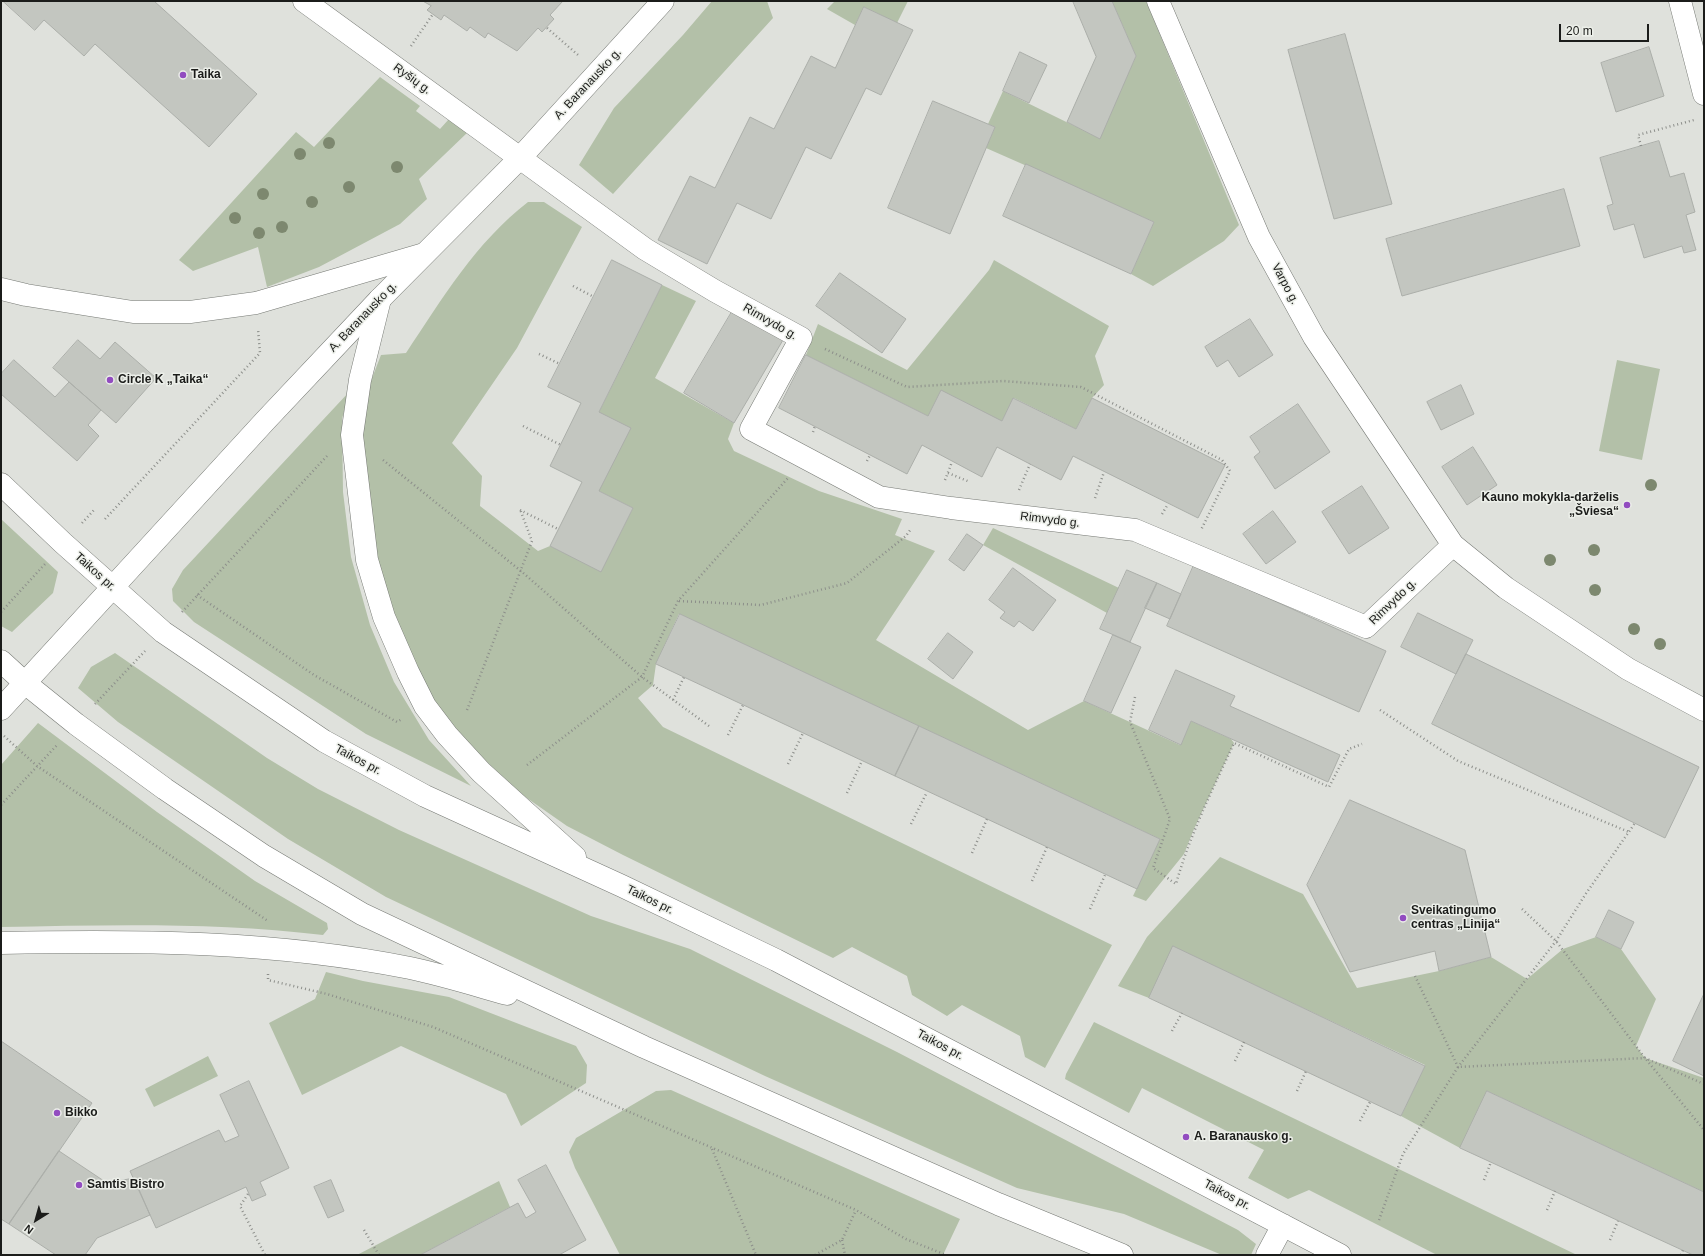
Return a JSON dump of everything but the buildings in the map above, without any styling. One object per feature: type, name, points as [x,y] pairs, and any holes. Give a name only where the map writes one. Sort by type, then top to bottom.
[{"type":"main road","name":"Ryšių g.","points":[[304,1],[520,158]]},
{"type":"main road","name":"A. Baranausko g.","points":[[1,709],[264,421],[380,299],[520,158],[663,1]]},
{"type":"main road","name":"Varpo g.","points":[[1158,1],[1259,237],[1314,337],[1453,545]]},
{"type":"main road","points":[[1680,1],[1704,94]]},
{"type":"main road","name":"Rimvydo g.","points":[[520,158],[645,249],[715,291],[801,338],[752,429],[879,497],[951,508],[1135,530],[1366,627],[1453,545]]},
{"type":"main road","points":[[1,289],[26,295],[133,312],[190,312],[256,304],[424,254]]},
{"type":"main road","points":[[380,299],[360,380],[352,434],[367,560],[384,617],[408,672],[425,706],[447,736],[481,772],[532,820],[594,873]]},
{"type":"main road","name":"Taikos pr.","points":[[1,484],[112,588],[163,632],[324,741],[425,796],[594,873],[776,960],[1340,1255]]},
{"type":"main road","points":[[1453,545],[1506,588],[1628,668],[1704,710]]},
{"type":"main road","points":[[1,661],[25,683],[76,724],[165,789],[258,851],[362,914],[562,1009],[998,1204],[1122,1255]]},
{"type":"main road","points":[[1,943],[80,941],[179,942],[269,947],[411,968],[562,1009]]},
{"type":"main road","points":[[1267,1255],[1283,1225]]},
{"type":"path","points":[[396,67],[433,14]]},
{"type":"path","points":[[546,28],[598,72]]},
{"type":"path","points":[[1641,146],[1638,135],[1697,119]]},
{"type":"path","points":[[573,286],[594,297]]},
{"type":"path","points":[[105,519],[260,353],[256,304]]},
{"type":"path","points":[[801,338],[908,387],[1003,382],[1081,387],[1222,460],[1230,471],[1190,552]]},
{"type":"path","points":[[539,354],[560,364]]},
{"type":"path","points":[[523,426],[560,445]]},
{"type":"path","points":[[527,765],[642,677],[678,600],[787,480],[802,456],[815,426]]},
{"type":"path","points":[[1,805],[332,450],[352,434]]},
{"type":"path","points":[[378,456],[521,571],[642,677],[709,726]]},
{"type":"path","points":[[1018,491],[1030,464]]},
{"type":"path","points":[[678,600],[761,604],[847,583],[906,536],[927,504]]},
{"type":"path","points":[[467,710],[532,541],[520,510],[558,529]]},
{"type":"path","points":[[197,596],[314,675],[397,722],[425,706]]},
{"type":"path","points":[[673,700],[684,677]]},
{"type":"path","points":[[1135,697],[1130,722],[1170,819],[1153,868],[1176,884],[1184,854],[1194,829],[1234,743],[1328,787],[1349,749],[1362,744]]},
{"type":"path","points":[[728,736],[743,705]]},
{"type":"path","points":[[1380,710],[1458,761],[1629,832]]},
{"type":"path","points":[[1,733],[37,766],[268,920]]},
{"type":"path","points":[[788,764],[803,733]]},
{"type":"path","points":[[847,792],[862,761]]},
{"type":"path","points":[[911,824],[927,792]]},
{"type":"path","points":[[972,853],[986,819]]},
{"type":"path","points":[[1378,1220],[1403,1154],[1458,1067],[1556,941],[1585,895],[1635,823]]},
{"type":"path","points":[[1032,881],[1047,847]]},
{"type":"path","points":[[1090,909],[1105,875]]},
{"type":"path","points":[[1522,909],[1556,941],[1645,1058],[1704,1130]]},
{"type":"path","points":[[1415,976],[1458,1067]]},
{"type":"path","points":[[268,980],[327,994],[433,1027],[856,1210],[906,1238],[946,1255]]},
{"type":"path","points":[[1172,1031],[1182,1013]]},
{"type":"path","points":[[1235,1061],[1244,1042]]},
{"type":"path","points":[[1458,1067],[1645,1058],[1704,1084]]},
{"type":"path","points":[[1297,1091],[1306,1072]]},
{"type":"path","points":[[1360,1121],[1370,1102]]},
{"type":"path","points":[[712,1149],[756,1255]]},
{"type":"path","points":[[1484,1180],[1491,1162]]},
{"type":"path","points":[[1547,1210],[1555,1191]]},
{"type":"path","points":[[248,1194],[240,1206],[265,1255]]},
{"type":"path","points":[[844,1255],[842,1240],[856,1210]]},
{"type":"path","points":[[1610,1240],[1618,1221]]},
{"type":"path","points":[[364,1230],[379,1255]]},
{"type":"path","points":[[814,1255],[842,1240]]},
{"type":"path","points":[[1680,1255],[1683,1250]]},
{"type":"green space","points":[[712,1],[767,1],[773,18],[613,194],[579,165],[614,108],[683,35]]},
{"type":"green space","points":[[835,1],[908,1],[897,23],[864,7],[855,25],[827,9]]},
{"type":"green space","points":[[1112,1],[1146,1],[1239,225],[1224,241],[1153,286],[1131,274],[1154,222],[986,148],[995,127],[988,124],[1003,91],[1099,138],[1136,56]]},
{"type":"green space","points":[[380,77],[420,106],[416,111],[440,129],[449,119],[468,132],[419,179],[427,199],[400,224],[319,267],[267,287],[258,247],[193,271],[179,260],[296,132],[314,147]]},
{"type":"green space","points":[[528,202],[544,202],[582,227],[517,348],[452,443],[482,476],[480,506],[538,551],[550,546],[601,571],[633,508],[599,491],[599,412],[662,285],[696,301],[655,378],[734,423],[728,439],[734,451],[819,491],[902,519],[895,535],[935,551],[876,640],[1028,730],[1084,701],[1180,745],[1191,721],[1231,739],[1234,743],[1184,854],[1146,901],[1133,896],[1160,839],[679,614],[656,664],[653,685],[638,698],[663,727],[1112,945],[1045,1068],[1025,1057],[1020,1036],[962,1005],[947,1016],[912,995],[907,976],[852,947],[833,958],[567,826],[524,796],[490,765],[450,724],[426,690],[408,655],[376,560],[360,461],[367,391],[381,355],[406,353],[461,272],[476,253],[509,218]]},
{"type":"green space","points":[[994,260],[1109,326],[1095,356],[1104,385],[1092,398],[1076,429],[1014,398],[1002,421],[928,416],[806,355],[818,324],[907,370],[989,270]]},
{"type":"green space","points":[[1617,360],[1660,369],[1642,460],[1599,451]]},
{"type":"green space","points":[[349,392],[342,419],[343,492],[351,557],[370,625],[394,682],[429,740],[471,786],[366,734],[194,622],[173,601],[172,589],[183,570]]},
{"type":"green space","points":[[1,519],[58,572],[53,593],[12,632],[1,626]]},
{"type":"green space","points":[[993,528],[1119,588],[1107,613],[983,545]]},
{"type":"green space","points":[[115,653],[267,758],[318,789],[399,830],[591,916],[690,949],[897,1052],[1238,1230],[1256,1244],[1251,1255],[1222,1255],[1124,1214],[1017,1188],[765,1076],[386,897],[288,839],[118,722],[78,688],[91,667]]},
{"type":"green space","points":[[38,723],[157,812],[255,881],[327,923],[328,929],[323,935],[243,928],[162,925],[1,927],[1,765]]},
{"type":"green space","points":[[1220,857],[1303,894],[1357,988],[1439,971],[1491,957],[1527,979],[1563,949],[1596,937],[1621,949],[1656,999],[1636,1046],[1645,1058],[1704,1078],[1704,1192],[1487,1091],[1460,1148],[1401,1116],[1425,1065],[1173,947],[1149,998],[1118,986],[1147,937]]},
{"type":"green space","points":[[326,972],[363,981],[449,997],[576,1046],[587,1065],[586,1083],[521,1126],[506,1094],[401,1046],[302,1095],[269,1023],[315,999]]},
{"type":"green space","points":[[1094,1022],[1577,1255],[1437,1255],[1309,1190],[1288,1199],[1248,1178],[1264,1150],[1142,1088],[1129,1113],[1065,1079],[1066,1074]]},
{"type":"green space","points":[[208,1056],[218,1076],[154,1107],[145,1089]]},
{"type":"green space","points":[[671,1090],[960,1219],[943,1255],[620,1255],[575,1168],[569,1152],[576,1138],[656,1091]]},
{"type":"green space","points":[[499,1181],[510,1207],[420,1255],[357,1255]]},
{"type":"place","name":"Taika","points":[[183,75]]},
{"type":"place","name":"Circle K „Taika“","points":[[110,380]]},
{"type":"place","name":"Kauno mokykla-darželis „Šviesa“","points":[[1627,505]]},
{"type":"place","name":"Sveikatingumo centras „Linija“","points":[[1403,918]]},
{"type":"place","name":"Bikko","points":[[57,1113]]},
{"type":"place","name":"A. Baranausko g.","points":[[1186,1137]]},
{"type":"place","name":"Samtis Bistro","points":[[79,1185]]}]
